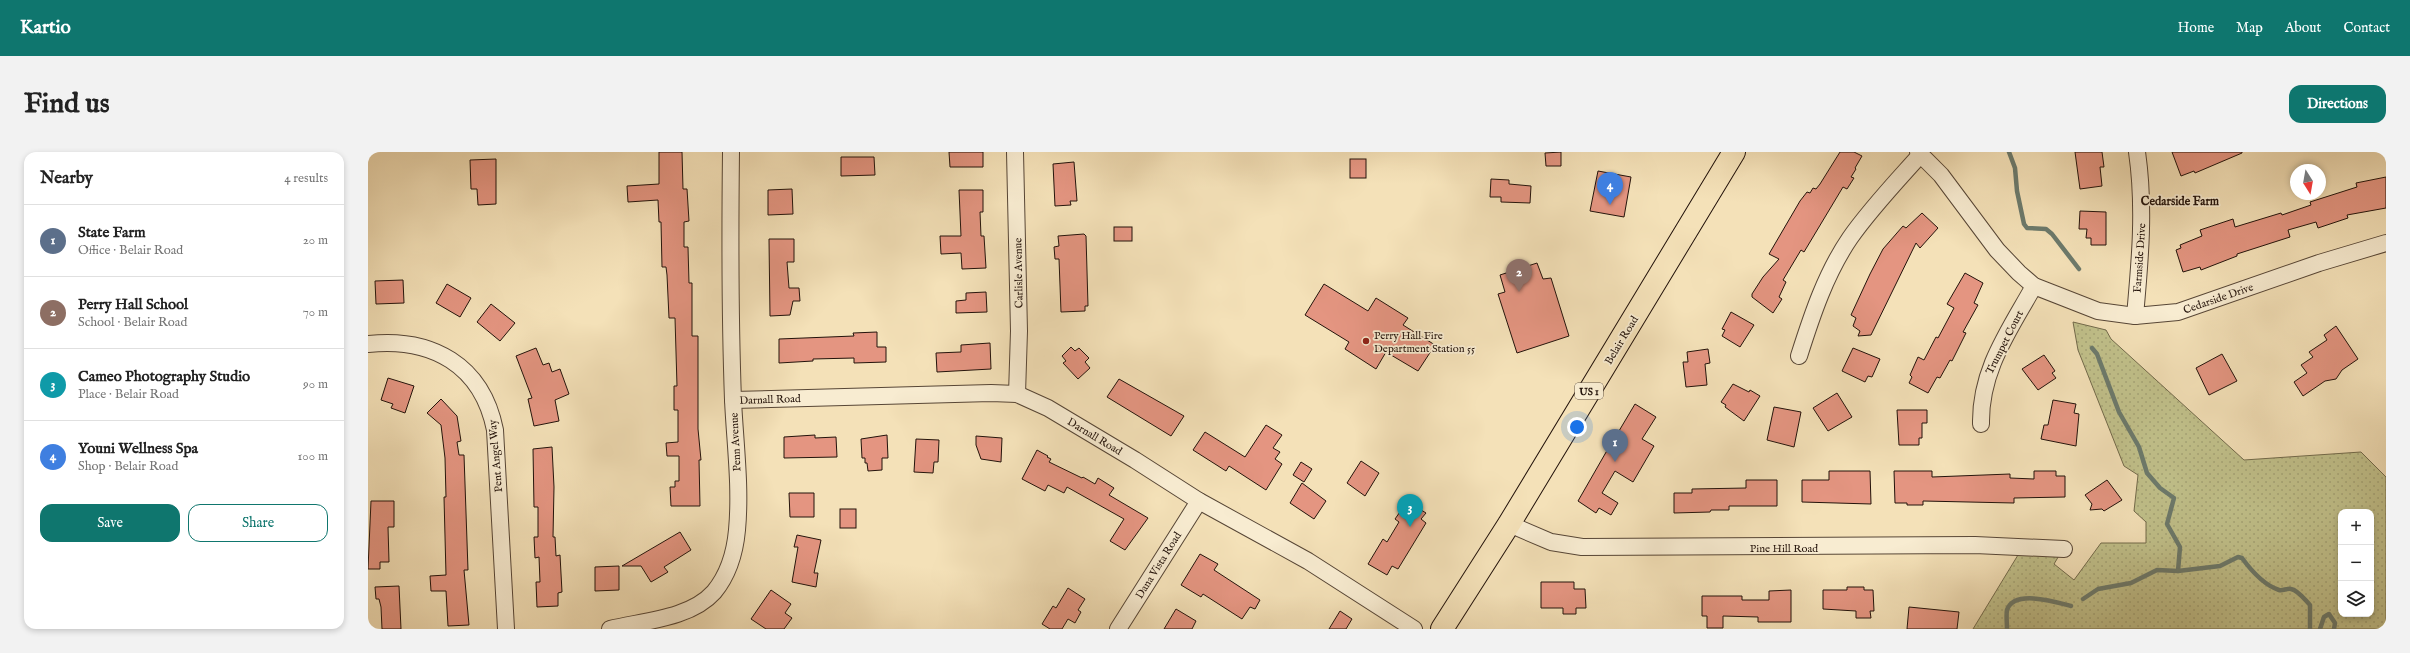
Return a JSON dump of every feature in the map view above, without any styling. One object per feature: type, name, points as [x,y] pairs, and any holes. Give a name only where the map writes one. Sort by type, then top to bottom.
[{"type":"highway","name":"Belair Road","points":[[1442,629],[1509,524],[1734,152]]},
{"type":"street","name":"Penn Avenue","points":[[610,629],[682,612],[702,602],[713,592],[722,580],[734,549],[737,531],[737,470],[733,400],[731,152]]},
{"type":"street","name":"Carlisle Avenue","points":[[1015,152],[1019,331],[1017,394]]},
{"type":"street","name":"Farmside Drive","points":[[2135,316],[2141,256],[2142,199],[2137,152]]},
{"type":"street","name":"Cedarside Drive","points":[[1920,153],[1941,175],[1997,250],[2034,286],[2098,311],[2135,316],[2178,312],[2319,263],[2386,243]]},
{"type":"street","points":[[1799,356],[1824,286],[1850,239],[1920,153]]},
{"type":"street","name":"Trumpet Court","points":[[1981,424],[1980,401],[1992,363],[2034,286]]},
{"type":"street","name":"Pent Angel Way","points":[[368,344],[402,343],[427,347],[460,367],[481,390],[488,402],[492,415],[496,444],[506,629]]},
{"type":"street","name":"Darnall Road","points":[[733,400],[991,393],[1017,394],[1048,408],[1135,460],[1199,501],[1308,561],[1414,629]]},
{"type":"street","name":"Dana Vista Road","points":[[1118,629],[1199,501]]},
{"type":"street","name":"Pine Hill Road","points":[[1509,524],[1551,542],[1582,547],[1975,545],[2064,549]]},
{"type":"green space","points":[[2073,322],[2106,330],[2111,339],[2244,460],[2361,452],[2386,477],[2386,629],[1973,629],[2018,555],[2060,554],[2054,564],[2074,580],[2101,543],[2146,543],[2146,522],[2134,511],[2138,475],[2124,466],[2078,350]]},
{"type":"building","points":[[659,152],[682,152],[683,189],[687,189],[689,221],[684,222],[684,247],[688,247],[689,283],[692,283],[692,336],[698,336],[698,429],[701,460],[699,460],[700,506],[671,506],[670,487],[675,487],[675,481],[679,481],[679,456],[667,456],[666,443],[678,442],[678,410],[674,410],[674,386],[677,386],[675,318],[669,318],[666,267],[662,267],[661,222],[659,222],[658,200],[628,202],[627,186],[659,184]]},
{"type":"building","points":[[949,152],[983,152],[983,167],[950,167]]},
{"type":"building","points":[[1561,152],[1561,166],[1546,166],[1545,153]]},
{"type":"building","points":[[1840,152],[1854,152],[1862,156],[1851,177],[1854,178],[1847,189],[1843,187],[1804,252],[1801,250],[1783,280],[1786,282],[1779,297],[1782,299],[1773,313],[1752,297],[1752,294],[1763,277],[1779,259],[1769,254],[1800,201],[1807,192],[1810,193],[1813,188],[1816,189]]},
{"type":"building","points":[[2075,152],[2102,152],[2104,167],[2100,167],[2102,186],[2080,189]]},
{"type":"building","points":[[2172,152],[2242,153],[2195,173],[2194,171],[2181,176]]},
{"type":"building","points":[[841,157],[874,157],[875,175],[841,176]]},
{"type":"building","points":[[496,159],[496,204],[478,205],[477,189],[471,189],[470,160]]},
{"type":"building","points":[[1350,159],[1366,159],[1366,178],[1350,178]]},
{"type":"building","points":[[1074,162],[1077,201],[1070,201],[1071,205],[1055,206],[1053,164]]},
{"type":"building","points":[[1598,171],[1631,177],[1624,217],[1590,211]]},
{"type":"building","points":[[2386,177],[2386,208],[2347,215],[2348,218],[2318,228],[2316,222],[2288,230],[2290,237],[2237,254],[2237,256],[2201,270],[2200,267],[2183,272],[2176,250],[2181,248],[2180,245],[2202,236],[2200,230],[2233,219],[2235,227],[2281,213],[2282,215],[2311,205],[2310,202],[2316,200],[2326,200],[2326,197],[2357,187],[2356,183]]},
{"type":"building","points":[[1491,179],[1509,180],[1509,184],[1531,186],[1530,203],[1501,202],[1501,197],[1490,197]]},
{"type":"building","points":[[792,189],[793,214],[768,215],[768,190]]},
{"type":"building","points":[[959,190],[983,190],[983,212],[980,212],[981,236],[984,236],[986,268],[962,269],[961,253],[941,254],[940,236],[961,236]]},
{"type":"building","points":[[2080,211],[2106,212],[2106,245],[2091,245],[2091,238],[2086,238],[2087,229],[2079,229]]},
{"type":"building","points":[[1922,213],[1938,228],[1920,248],[1916,243],[1871,335],[1858,336],[1860,331],[1853,326],[1856,318],[1851,315],[1883,249],[1903,226],[1906,228]]},
{"type":"building","points":[[1114,227],[1132,227],[1132,241],[1114,241]]},
{"type":"building","points":[[1084,234],[1086,236],[1088,306],[1085,306],[1085,311],[1061,312],[1059,259],[1055,259],[1054,247],[1059,246],[1058,236]]},
{"type":"building","points":[[769,239],[794,239],[794,262],[787,262],[789,288],[799,288],[800,301],[793,301],[790,315],[770,316]]},
{"type":"building","points":[[1537,263],[1543,279],[1551,278],[1569,336],[1517,353],[1498,294],[1505,292],[1500,275]]},
{"type":"building","points":[[1965,273],[1983,283],[1974,303],[1978,305],[1963,332],[1966,333],[1952,361],[1950,360],[1940,378],[1937,377],[1928,393],[1909,383],[1912,377],[1910,375],[1918,357],[1924,360],[1936,337],[1938,338],[1954,308],[1947,304]]},
{"type":"building","points":[[403,280],[404,303],[376,304],[375,281]]},
{"type":"building","points":[[447,284],[471,298],[460,317],[436,303]]},
{"type":"building","points":[[1324,284],[1368,311],[1376,298],[1408,318],[1403,325],[1435,345],[1418,371],[1386,352],[1376,369],[1345,349],[1349,342],[1305,315]]},
{"type":"building","points":[[986,292],[987,312],[956,313],[956,301],[966,300],[966,293]]},
{"type":"building","points":[[491,304],[515,323],[500,341],[477,322]]},
{"type":"building","points":[[1731,312],[1754,325],[1740,347],[1722,336],[1725,330],[1722,329]]},
{"type":"building","points":[[2336,326],[2358,359],[2342,370],[2336,379],[2325,381],[2303,396],[2294,382],[2307,373],[2301,365],[2313,357],[2309,352],[2327,340],[2324,335]]},
{"type":"building","points":[[877,332],[877,347],[886,347],[886,362],[854,363],[854,358],[813,359],[813,361],[779,363],[779,339],[854,336],[853,333]]},
{"type":"building","points":[[990,343],[991,369],[937,372],[936,353],[961,352],[961,345]]},
{"type":"building","points":[[1071,347],[1075,351],[1079,348],[1089,358],[1085,362],[1090,368],[1078,379],[1063,363],[1066,361],[1062,356]]},
{"type":"building","points":[[536,348],[543,365],[549,363],[552,372],[560,369],[569,394],[555,400],[559,421],[534,426],[528,399],[532,398],[516,356]]},
{"type":"building","points":[[1853,348],[1880,359],[1872,377],[1868,376],[1865,382],[1842,371]]},
{"type":"building","points":[[1708,349],[1710,363],[1705,364],[1707,385],[1686,387],[1683,362],[1688,362],[1687,352]]},
{"type":"building","points":[[2222,354],[2237,381],[2209,395],[2196,368]]},
{"type":"building","points":[[2044,355],[2055,371],[2052,373],[2056,378],[2038,390],[2022,369]]},
{"type":"building","points":[[388,378],[414,386],[405,413],[391,408],[393,404],[381,400]]},
{"type":"building","points":[[1119,379],[1184,416],[1171,436],[1107,397]]},
{"type":"building","points":[[1733,384],[1749,392],[1750,390],[1760,396],[1744,421],[1725,407],[1726,405],[1721,402]]},
{"type":"building","points":[[1837,393],[1852,417],[1828,431],[1813,408]]},
{"type":"building","points":[[441,399],[457,416],[461,441],[457,442],[459,455],[464,455],[468,570],[464,570],[469,625],[448,626],[446,591],[431,591],[430,576],[446,575],[444,497],[446,497],[445,458],[441,425],[427,413]]},
{"type":"building","points":[[2053,400],[2076,404],[2074,413],[2079,414],[2076,446],[2041,439],[2044,425],[2048,425]]},
{"type":"building","points":[[1635,404],[1656,417],[1642,439],[1654,446],[1633,482],[1615,471],[1602,493],[1618,503],[1611,515],[1599,508],[1596,513],[1578,501],[1609,447],[1608,442],[1613,441]]},
{"type":"building","points":[[1774,407],[1801,412],[1794,447],[1767,440]]},
{"type":"building","points":[[1897,410],[1927,410],[1927,423],[1922,423],[1922,438],[1919,438],[1919,445],[1899,445]]},
{"type":"building","points":[[1266,425],[1282,435],[1273,448],[1280,452],[1275,459],[1282,464],[1266,490],[1229,466],[1226,471],[1193,450],[1205,432],[1245,457]]},
{"type":"building","points":[[815,435],[815,438],[836,437],[837,457],[784,458],[784,437]]},
{"type":"building","points":[[887,435],[888,458],[882,458],[882,470],[868,471],[865,458],[862,458],[861,439]]},
{"type":"building","points":[[976,436],[1002,438],[1001,462],[981,459],[976,445]]},
{"type":"building","points":[[916,439],[939,440],[938,462],[934,462],[933,473],[914,472]]},
{"type":"building","points":[[552,447],[554,487],[553,537],[555,537],[556,556],[560,555],[562,592],[558,593],[558,606],[537,607],[536,582],[540,582],[539,557],[535,558],[534,537],[538,537],[538,507],[534,507],[533,449]]},
{"type":"building","points":[[1037,450],[1051,459],[1049,462],[1095,484],[1098,478],[1114,488],[1109,495],[1148,518],[1125,550],[1110,541],[1124,519],[1067,487],[1064,493],[1048,485],[1045,491],[1022,479]]},
{"type":"building","points":[[1361,461],[1379,473],[1365,496],[1347,483]]},
{"type":"building","points":[[1301,462],[1312,469],[1304,482],[1293,475]]},
{"type":"building","points":[[1829,471],[1870,471],[1871,504],[1802,502],[1802,480],[1829,480]]},
{"type":"building","points":[[1894,471],[1932,471],[1932,477],[2010,474],[2010,478],[2034,479],[2034,471],[2056,471],[2056,476],[2065,476],[2065,497],[2014,498],[2014,503],[1923,501],[1923,505],[1907,505],[1907,503],[1895,503]]},
{"type":"building","points":[[1746,480],[1777,480],[1777,506],[1729,506],[1729,510],[1674,513],[1674,493],[1692,493],[1692,489],[1746,488]]},
{"type":"building","points":[[2107,480],[2122,500],[2104,511],[2102,509],[2090,510],[2092,504],[2085,495]]},
{"type":"building","points":[[1302,483],[1326,501],[1314,519],[1290,503]]},
{"type":"building","points":[[789,493],[814,493],[814,517],[790,517]]},
{"type":"building","points":[[371,501],[394,501],[394,527],[388,527],[389,562],[380,562],[380,569],[368,569]]},
{"type":"building","points":[[1410,503],[1426,513],[1421,519],[1426,523],[1398,569],[1392,566],[1387,575],[1368,564],[1383,539],[1387,542],[1399,522],[1395,519],[1402,509],[1405,511]]},
{"type":"building","points":[[840,509],[856,509],[856,528],[840,528]]},
{"type":"building","points":[[680,532],[691,550],[664,567],[668,572],[651,582],[641,566],[622,566]]},
{"type":"building","points":[[797,535],[821,540],[814,573],[818,573],[816,587],[792,582],[798,547],[794,547]]},
{"type":"building","points":[[1200,554],[1218,564],[1214,570],[1260,600],[1255,609],[1250,607],[1242,619],[1203,594],[1201,597],[1181,585]]},
{"type":"building","points":[[619,566],[619,590],[595,591],[595,567]]},
{"type":"building","points":[[1541,582],[1574,582],[1574,589],[1585,589],[1586,608],[1576,608],[1576,614],[1563,614],[1563,608],[1541,608]]},
{"type":"building","points":[[399,586],[401,629],[382,629],[381,607],[379,599],[376,599],[375,587]]},
{"type":"building","points":[[1847,587],[1864,587],[1864,590],[1873,590],[1874,611],[1870,611],[1871,618],[1856,618],[1856,611],[1823,609],[1823,590],[1847,590]]},
{"type":"building","points":[[1068,588],[1085,599],[1078,610],[1081,612],[1075,623],[1068,619],[1062,629],[1050,629],[1042,624],[1053,606],[1056,608]]},
{"type":"building","points":[[771,590],[791,604],[785,613],[792,618],[784,629],[766,629],[751,619]]},
{"type":"building","points":[[1791,590],[1791,622],[1758,622],[1758,617],[1723,616],[1723,628],[1707,628],[1707,616],[1702,616],[1702,596],[1742,596],[1742,600],[1769,600],[1769,591]]},
{"type":"building","points":[[1909,607],[1959,612],[1957,629],[1907,629]]},
{"type":"building","points":[[1176,609],[1196,621],[1192,629],[1164,629]]},
{"type":"building","points":[[1340,611],[1352,619],[1346,629],[1329,629]]},
{"type":"waterway","points":[[2009,152],[2015,168],[2017,191],[2024,224],[2027,228],[2046,229],[2052,234],[2079,269]]},
{"type":"waterway","points":[[2092,348],[2097,354],[2119,412],[2139,447],[2147,473],[2160,488],[2174,498],[2167,524],[2180,547],[2178,571]]},
{"type":"waterway","points":[[2083,599],[2098,589],[2131,583],[2157,570],[2178,571],[2220,566],[2238,557],[2242,558],[2253,572],[2273,588],[2279,590],[2290,589],[2296,591],[2310,605],[2310,629]]},
{"type":"waterway","points":[[2007,629],[2007,610],[2011,604],[2018,600],[2026,598],[2046,600],[2071,606]]},
{"type":"waterway","points":[[2320,629],[2324,617],[2329,614],[2335,623],[2334,629]]},
{"type":"place","name":"Youni Wellness Spa","points":[[1610,205]]},
{"type":"place","name":"Perry Hall School","points":[[1519,292]]},
{"type":"place","name":"Perry Hall Fire Department Station 55","points":[[1366,341]]},
{"type":"place","name":"State Farm","points":[[1615,462]]},
{"type":"place","name":"Cameo Photography Studio","points":[[1410,527]]},
{"type":"district","name":"Cedarside Farm","points":[[2180,201]]}]
